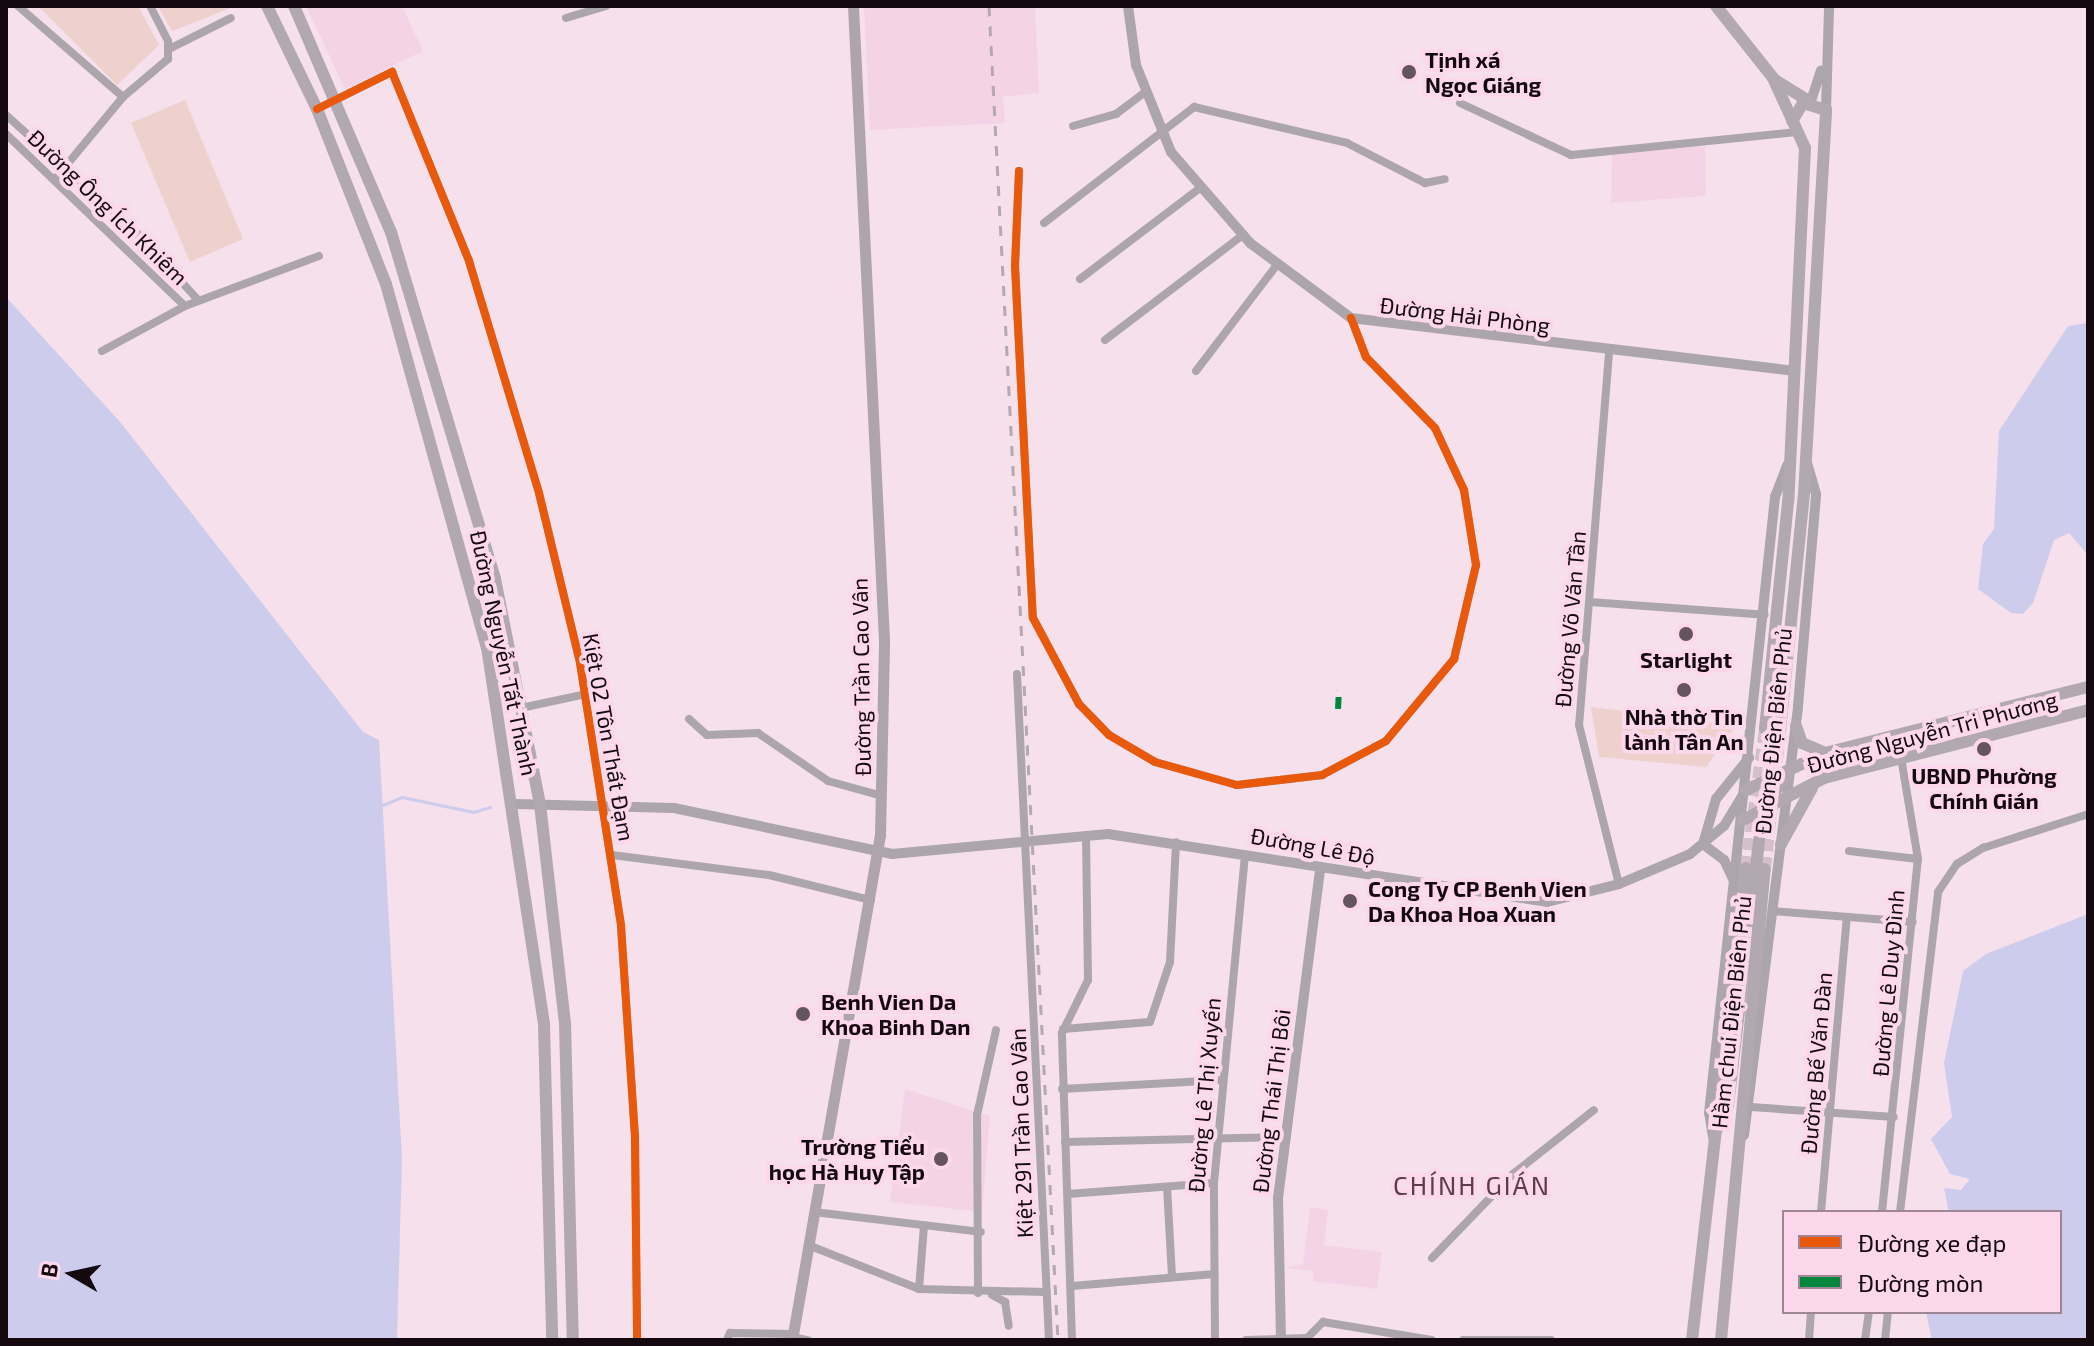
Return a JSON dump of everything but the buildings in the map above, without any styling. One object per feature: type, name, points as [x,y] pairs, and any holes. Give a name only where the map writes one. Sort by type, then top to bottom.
[{"type":"main road","name":"Đường Nguyễn Tất Thành","points":[[267,6],[317,109],[386,284],[471,572],[515,804],[544,1025],[552,1179],[552,1340]]},
{"type":"main road","name":"Đường Nguyễn Tất Thành","points":[[294,6],[338,97],[396,246],[495,579],[540,804],[573,1178],[573,1340]]},
{"type":"main road","name":"Đường Trần Cao Vân","points":[[792,1337],[879,852],[882,796],[884,640],[853,6]]},
{"type":"main road","points":[[1716,6],[1773,78],[1826,110],[1825,126],[1811,137],[1797,130],[1795,109],[1810,101]]},
{"type":"main road","name":"Đường Điện Biên Phủ","points":[[1773,78],[1797,130],[1806,164],[1789,370],[1787,464]]},
{"type":"main road","name":"Đường Điện Biên Phủ","points":[[1806,459],[1825,126]]},
{"type":"main road","points":[[430,435],[451,427]]},
{"type":"main road","points":[[1780,730],[1806,459]]},
{"type":"main road","points":[[1765,729],[1787,464]]},
{"type":"main road","name":"Đường Nguyễn Tri Phương","points":[[1746,790],[1825,753],[2088,687]]},
{"type":"main road","name":"Đường Nguyễn Tri Phương","points":[[1743,820],[1824,778],[2088,710]]},
{"type":"main road","points":[[1796,726],[1808,748],[1825,753]]},
{"type":"main road","points":[[1713,1137],[1728,1105],[1763,809],[1792,766]]},
{"type":"main road","points":[[1781,844],[1798,804],[1824,778]]},
{"type":"main road","name":"Hầm chui Điện Biên Phủ","points":[[1713,1137],[1746,868]]},
{"type":"main road","name":"Hầm chui Điện Biên Phủ","points":[[1738,1158],[1765,869]]},
{"type":"main road","name":"Đường Điện Biên Phủ","points":[[1692,1340],[1713,1137]]},
{"type":"main road","name":"Đường Điện Biên Phủ","points":[[1721,1340],[1738,1158]]},
{"type":"main road","points":[[552,1179],[573,1178]]},
{"type":"street","points":[[18,6],[123,97]]},
{"type":"street","points":[[150,6],[168,54]]},
{"type":"street","points":[[566,18],[606,6]]},
{"type":"street","name":"Đường Hải Phòng","points":[[1128,6],[1145,92],[1161,137],[1243,235],[1276,266],[1351,318],[1609,353],[1789,370]]},
{"type":"street","points":[[1826,110],[1823,65],[1829,6]]},
{"type":"street","points":[[55,179],[123,97],[168,54],[231,18]]},
{"type":"street","points":[[1810,101],[1823,65]]},
{"type":"street","name":"Kiệt 02 Tôn Thất Đạm","points":[[338,97],[392,72],[469,261],[510,393],[586,694],[612,855],[630,1039],[637,1340]]},
{"type":"street","points":[[1073,126],[1116,114],[1145,92]]},
{"type":"street","points":[[317,109],[338,97]]},
{"type":"street","points":[[1460,103],[1571,155],[1797,130]]},
{"type":"street","points":[[1044,223],[1161,137],[1194,107],[1347,143],[1425,183],[1445,179]]},
{"type":"street","name":"Đường Ông Ích Khiêm","points":[[6,115],[65,168],[198,300]]},
{"type":"street","name":"Đường Ông Ích Khiêm","points":[[6,134],[185,306]]},
{"type":"street","points":[[1019,171],[1015,266],[1033,618],[1079,704],[1109,735],[1155,762],[1237,785],[1322,775],[1397,731],[1454,659],[1477,545],[1464,490],[1435,428],[1366,357],[1351,318]]},
{"type":"street","points":[[1080,279],[1201,187]]},
{"type":"street","points":[[1105,340],[1243,235]]},
{"type":"street","points":[[102,351],[198,300],[319,256]]},
{"type":"street","points":[[1196,371],[1276,266]]},
{"type":"street","name":"Đường Võ Văn Tần","points":[[1609,353],[1579,725],[1619,884]]},
{"type":"street","name":"Đường Điện Biên Phủ","points":[[1738,1158],[1751,1107],[1796,726],[1816,494],[1806,459]]},
{"type":"street","name":"Đường Điện Biên Phủ","points":[[1713,1137],[1709,1113],[1751,757],[1775,497],[1787,464]]},
{"type":"street","points":[[1590,602],[1766,615]]},
{"type":"street","name":"Kiệt 291 Trần Cao Vân","points":[[1017,674],[1049,1340]]},
{"type":"street","points":[[521,708],[586,694]]},
{"type":"street","points":[[689,719],[707,735],[758,733],[828,781],[882,796]]},
{"type":"street","points":[[1734,890],[1730,868],[1703,844],[1716,799],[1751,757]]},
{"type":"street","name":"Đường Lê Duy Đình","points":[[1882,1210],[1918,859],[1901,757]]},
{"type":"street","name":"Đường Lê Độ","points":[[515,804],[715,813],[879,852],[1086,835],[1176,842],[1531,901],[1619,884],[1703,844],[1724,826],[1746,790]]},
{"type":"street","points":[[1900,1210],[1938,892],[1957,864],[1983,848],[2088,814]]},
{"type":"street","name":"Đường Lê Độ","points":[[1724,826],[1743,820]]},
{"type":"street","points":[[1072,1340],[1062,1089],[1063,1029],[1088,980],[1086,835]]},
{"type":"street","points":[[1063,1029],[1150,1022],[1170,962],[1176,842]]},
{"type":"street","points":[[1849,851],[1918,859]]},
{"type":"street","name":"Đường Lê Thị Xuyến","points":[[1215,1340],[1214,1183],[1217,1133],[1245,854]]},
{"type":"street","points":[[612,855],[769,875],[871,900]]},
{"type":"street","name":"Đường Thái Thị Bôi","points":[[1281,1339],[1276,1235],[1320,868]]},
{"type":"street","points":[[1772,911],[1913,922]]},
{"type":"street","name":"Đường Bế Văn Đàn","points":[[1821,1210],[1847,917]]},
{"type":"street","points":[[978,1293],[981,1232],[977,1115],[996,1030]]},
{"type":"street","points":[[1062,1089],[1222,1080]]},
{"type":"street","points":[[1751,1107],[1894,1117]]},
{"type":"street","points":[[1432,1258],[1513,1174],[1594,1110]]},
{"type":"street","points":[[1065,1142],[1217,1133],[1286,1137]]},
{"type":"street","points":[[1068,1194],[1214,1183]]},
{"type":"street","points":[[1167,1187],[1172,1277]]},
{"type":"street","points":[[814,1212],[981,1232]]},
{"type":"street","points":[[919,1289],[924,1225]]},
{"type":"street","points":[[808,1245],[919,1289],[992,1294],[1046,1292]]},
{"type":"street","points":[[1072,1286],[1214,1274]]},
{"type":"street","points":[[992,1294],[1005,1302],[1009,1326]]},
{"type":"street","points":[[1809,1340],[1811,1314]]},
{"type":"street","points":[[1865,1340],[1869,1314]]},
{"type":"street","points":[[1885,1340],[1888,1314]]},
{"type":"street","points":[[1246,1340],[1309,1337],[1323,1322],[1395,1338],[1432,1340]]},
{"type":"street","points":[[727,1340],[730,1333],[808,1340]]},
{"type":"street","points":[[1463,1340],[1551,1340]]},
{"type":"shaded area","points":[[38,6],[138,6],[159,45],[117,85]]},
{"type":"shaded area","points":[[158,6],[236,6],[172,31]]},
{"type":"shaded area","points":[[306,6],[402,6],[423,51],[345,89]]},
{"type":"shaded area","points":[[864,6],[1035,6],[1039,93],[1003,97],[1005,123],[870,130]]},
{"type":"shaded area","points":[[185,100],[243,239],[190,262],[131,123]]},
{"type":"shaded area","points":[[1705,146],[1706,196],[1611,203],[1612,152]]},
{"type":"shaded area","points":[[1591,707],[1736,725],[1706,767],[1599,757]]},
{"type":"shaded area","name":"Trường Tiểu học Hà Huy Tập","points":[[905,1089],[990,1116],[982,1212],[890,1202]]},
{"type":"shaded area","points":[[1310,1207],[1328,1210],[1324,1245],[1382,1252],[1377,1289],[1313,1281],[1314,1271],[1284,1268],[1303,1264]]},
{"type":"water","points":[[6,297],[121,423],[363,732],[379,740],[402,1159],[397,1340],[6,1340]]},
{"type":"water","points":[[2088,323],[2088,555],[2069,533],[2054,540],[2033,603],[2023,614],[2011,613],[1978,589],[1983,544],[1994,529],[1999,431],[2068,326]]},
{"type":"water","points":[[2088,914],[2088,1340],[1932,1340],[1926,1314],[2062,1314],[2062,1210],[1949,1210],[1944,1188],[1961,1190],[1970,1179],[1950,1174],[1931,1139],[1952,1117],[1944,1063],[1963,971],[1986,954]]},
{"type":"waterway","points":[[378,807],[402,797],[473,812],[490,807]]},
{"type":"tunnel","points":[[1746,868],[1765,729]]},
{"type":"tunnel","points":[[1765,869],[1780,730]]},
{"type":"railway","points":[[989,6],[1058,1340]]},
{"type":"marked path","points":[[1338,709],[1339,691]]},
{"type":"cycle path","points":[[317,109],[392,72],[469,261],[539,493],[580,663],[621,926],[635,1138],[637,1340]]},
{"type":"cycle path","points":[[1019,171],[1015,266],[1033,618],[1079,704],[1109,735],[1155,762],[1237,785],[1322,775],[1386,741],[1454,659],[1476,565],[1464,490],[1435,428],[1366,357],[1351,318]]},
{"type":"place","name":"Tịnh xá Ngọc Giáng","points":[[1409,72]]},
{"type":"place","name":"Starlight","points":[[1686,634]]},
{"type":"place","name":"Nhà thờ Tin lành Tân An","points":[[1684,690]]},
{"type":"place","name":"UBND Phường Chính Gián","points":[[1984,749]]},
{"type":"place","name":"Cong Ty CP Benh Vien Da Khoa Hoa Xuan","points":[[1350,901]]},
{"type":"place","name":"Benh Vien Da Khoa Binh Dan","points":[[803,1014]]},
{"type":"place","name":"Trường Tiểu học Hà Huy Tập","points":[[941,1159]]},
{"type":"district","name":"CHÍNH GIÁN","points":[[1472,1185]]}]
